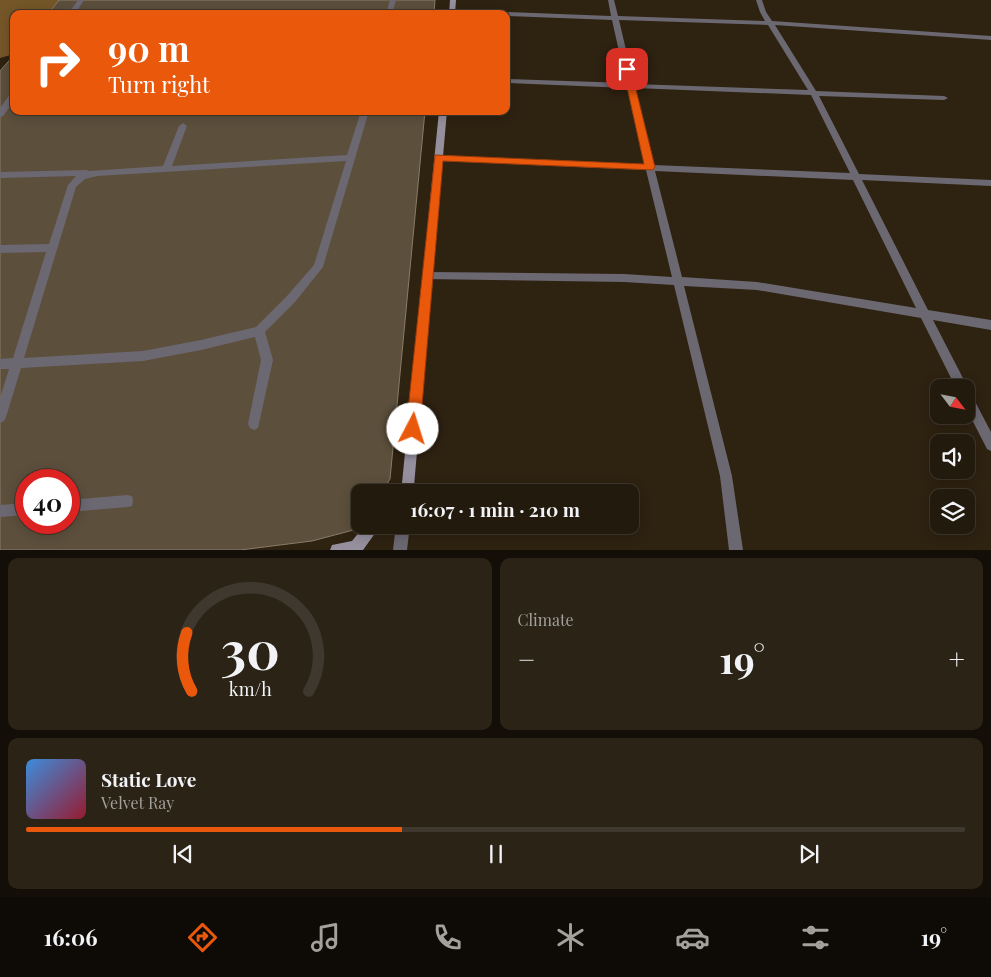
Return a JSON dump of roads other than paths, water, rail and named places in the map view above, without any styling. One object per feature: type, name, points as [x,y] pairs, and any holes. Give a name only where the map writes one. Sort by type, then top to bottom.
[{"type":"street","points":[[611,0],[726,476],[736,550]]},
{"type":"street","points":[[759,0],[770,23],[814,94],[957,379]]},
{"type":"street","points":[[510,14],[770,23],[991,38]]},
{"type":"street","points":[[510,81],[944,98]]},
{"type":"street","points":[[0,114],[10,100]]},
{"type":"street","points":[[0,364],[71,358],[143,356],[259,331],[291,299],[318,267],[365,115]]},
{"type":"street","points":[[407,484],[443,115]]},
{"type":"street","points":[[166,169],[183,126]]},
{"type":"street","points":[[0,176],[97,173],[351,158]]},
{"type":"street","points":[[438,158],[991,183]]},
{"type":"street","points":[[0,417],[72,185],[82,176],[97,173]]},
{"type":"street","points":[[0,249],[52,248]]},
{"type":"street","points":[[427,276],[624,278],[757,286],[991,325]]},
{"type":"street","points":[[254,424],[267,360],[259,331]]},
{"type":"street","points":[[975,414],[991,445]]},
{"type":"street","points":[[80,505],[127,501]]},
{"type":"street","points":[[0,511],[15,510]]},
{"type":"street","points":[[337,550],[356,547],[367,534]]},
{"type":"street","points":[[400,550],[402,534]]}]
